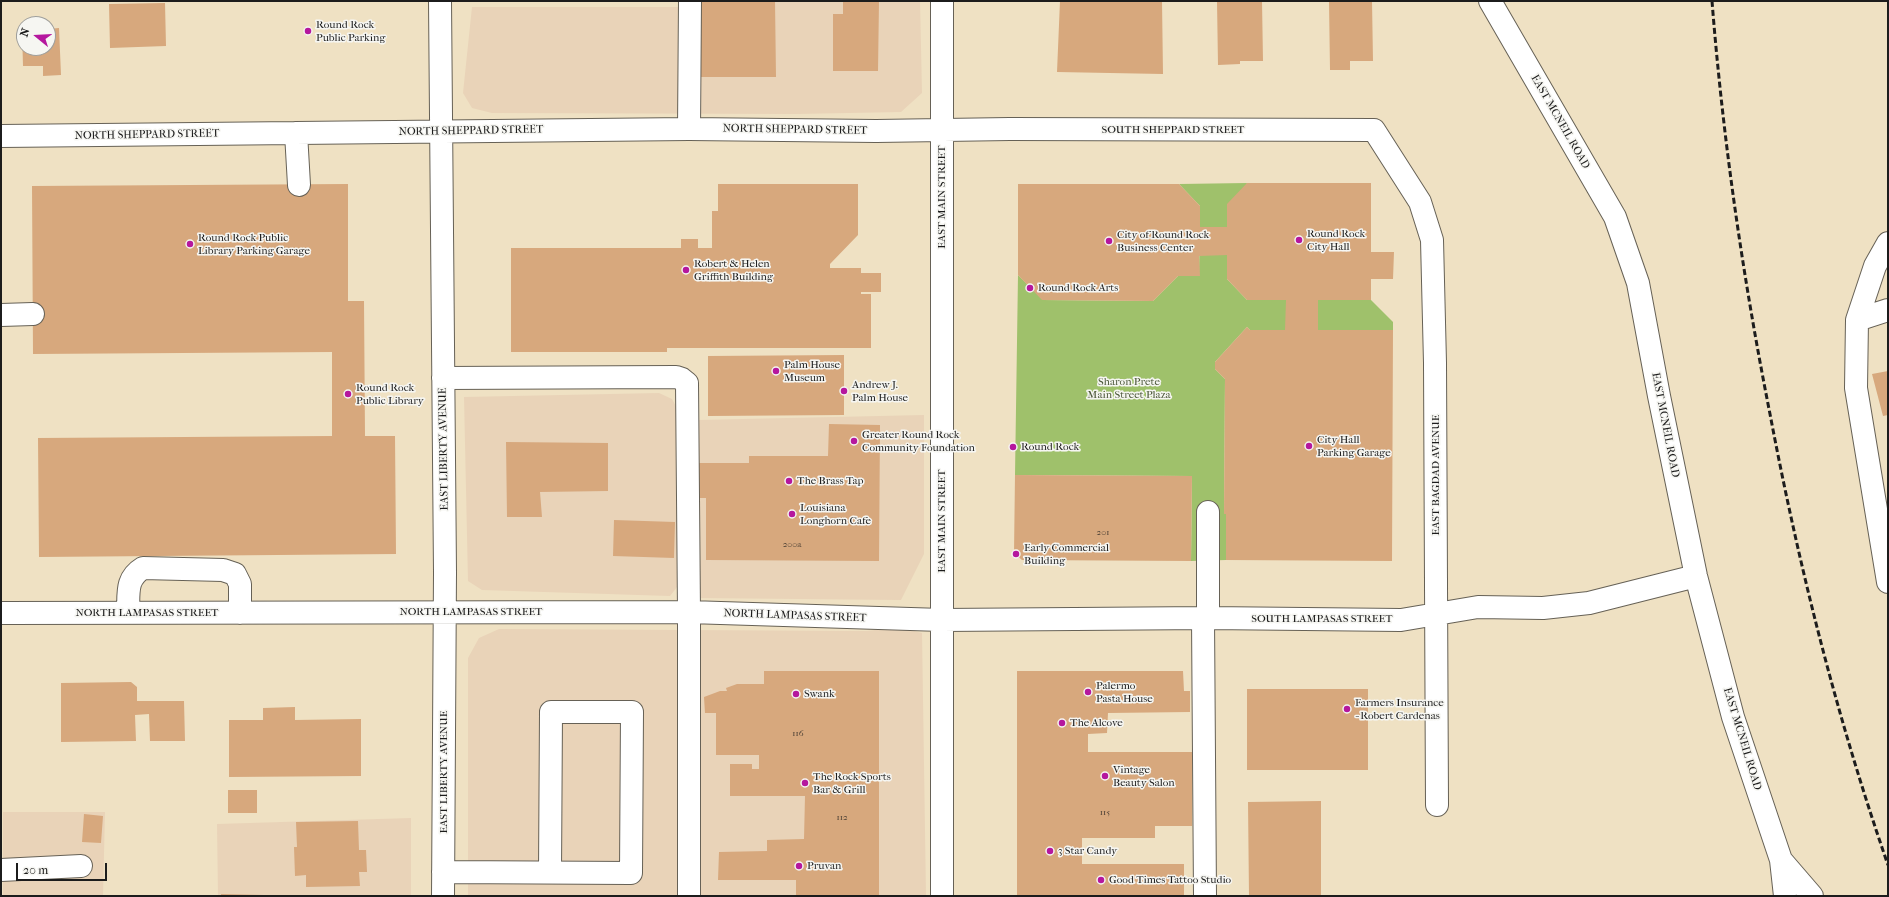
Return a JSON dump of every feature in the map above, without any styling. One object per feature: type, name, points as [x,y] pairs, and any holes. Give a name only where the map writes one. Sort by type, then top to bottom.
[{"type":"street","name":"EAST LIBERTY AVENUE","points":[[440,1],[445,613],[443,896]]},
{"type":"street","points":[[689,129],[690,1]]},
{"type":"street","name":"EAST MAIN STREET","points":[[942,1],[942,896]]},
{"type":"street","name":"EAST MCNEIL ROAD","points":[[1493,6],[1615,217],[1638,283],[1659,396],[1696,576],[1733,718],[1781,860],[1785,896]]},
{"type":"street","name":"NORTH SHEPPARD STREET","points":[[1,136],[689,129],[942,130]]},
{"type":"street","name":"SOUTH SHEPPARD STREET","points":[[942,130],[1374,130],[1391,156]]},
{"type":"street","points":[[296,133],[299,185]]},
{"type":"street","name":"EAST BAGDAD AVENUE","points":[[1391,156],[1420,202],[1432,240],[1435,363],[1437,805]]},
{"type":"street","points":[[1888,243],[1875,266],[1857,320],[1856,388],[1888,582]]},
{"type":"street","points":[[1857,320],[1888,310]]},
{"type":"street","points":[[1,315],[33,314]]},
{"type":"street","points":[[443,378],[676,376],[687,383],[689,896]]},
{"type":"street","points":[[1205,896],[1208,512]]},
{"type":"street","points":[[128,613],[129,586],[134,574],[144,568],[223,570],[235,574],[240,584],[240,613]]},
{"type":"street","name":"SOUTH LAMPASAS STREET","points":[[942,620],[1206,618],[1401,620],[1478,607],[1543,608],[1589,603],[1696,576]]},
{"type":"street","name":"NORTH LAMPASAS STREET","points":[[1,613],[689,612],[942,620]]},
{"type":"street","points":[[443,872],[550,872],[631,872],[632,712],[551,712],[550,872]]},
{"type":"street","name":"EAST MCNEIL ROAD","points":[[1781,860],[1812,896]]},
{"type":"street","points":[[1,870],[81,866]]},
{"type":"shaded area","points":[[698,1],[920,1],[922,93],[901,112],[796,114],[492,113],[472,108],[463,93],[472,7],[697,7]]},
{"type":"shaded area","points":[[659,393],[672,399],[679,412],[681,582],[670,596],[482,590],[468,581],[464,397]]},
{"type":"shaded area","points":[[924,415],[924,554],[901,600],[695,598],[698,420]]},
{"type":"shaded area","points":[[899,627],[922,633],[926,896],[468,896],[468,658],[479,638],[499,629],[867,631]]},
{"type":"shaded area","points":[[3,812],[105,812],[103,896],[3,896]]},
{"type":"shaded area","points":[[411,818],[411,896],[218,896],[217,824]]},
{"type":"green space","name":"Sharon Prete Main Street Plaza","points":[[1247,183],[1227,255],[1227,279],[1247,300],[1371,300],[1393,322],[1393,330],[1250,330],[1247,327],[1215,362],[1215,369],[1225,379],[1224,513],[1226,514],[1226,560],[1191,561],[1192,476],[1015,475],[1018,275],[1043,300],[1153,301],[1178,276],[1199,276],[1200,206],[1179,184]]},
{"type":"building","points":[[699,1],[775,1],[776,77],[699,77]]},
{"type":"building","points":[[843,1],[879,1],[878,71],[833,71],[833,14],[843,14]]},
{"type":"building","points":[[1060,1],[1162,1],[1163,74],[1057,72]]},
{"type":"building","points":[[1217,1],[1262,1],[1263,61],[1240,61],[1240,64],[1218,65]]},
{"type":"building","points":[[1329,1],[1372,1],[1373,61],[1350,61],[1350,70],[1330,70]]},
{"type":"building","points":[[165,3],[166,46],[110,48],[109,4]]},
{"type":"building","points":[[56,28],[59,28],[61,75],[43,76],[43,66],[23,66],[23,56],[56,56]]},
{"type":"building","points":[[1247,183],[1371,183],[1371,252],[1394,252],[1393,279],[1371,279],[1371,300],[1318,300],[1318,330],[1393,330],[1392,561],[1226,560],[1226,514],[1224,514],[1225,379],[1215,369],[1215,362],[1247,327],[1250,330],[1285,330],[1286,300],[1247,300],[1227,279],[1227,255],[1199,256],[1200,276],[1178,276],[1153,301],[1042,300],[1018,275],[1018,184],[1179,184],[1200,206],[1200,227],[1227,227],[1227,204]]},
{"type":"building","points":[[348,184],[348,301],[364,301],[365,436],[395,436],[396,554],[39,557],[38,438],[332,436],[332,352],[33,354],[32,186]]},
{"type":"building","name":"Robert & Helen Griffith Building","points":[[718,184],[858,184],[858,235],[830,264],[830,268],[861,268],[861,273],[881,273],[881,292],[861,292],[861,294],[871,294],[871,348],[667,348],[667,352],[511,352],[511,248],[681,248],[681,239],[698,239],[698,248],[712,248],[712,211],[718,211]]},
{"type":"building","name":"Palm House Museum","points":[[844,355],[844,415],[708,416],[708,356]]},
{"type":"building","points":[[1888,371],[1888,415],[1883,416],[1872,374]]},
{"type":"building","points":[[829,424],[880,425],[879,561],[706,560],[706,498],[699,498],[699,463],[749,463],[749,456],[828,456]]},
{"type":"building","points":[[506,442],[608,443],[608,491],[540,492],[542,517],[507,517]]},
{"type":"building","points":[[1015,475],[1192,476],[1191,561],[1022,560],[1014,553]]},
{"type":"building","points":[[614,520],[675,522],[674,558],[613,556]]},
{"type":"building","points":[[764,671],[879,671],[879,896],[796,896],[796,880],[718,880],[719,852],[767,851],[767,840],[804,839],[805,796],[730,796],[730,764],[752,764],[752,769],[759,769],[759,755],[716,755],[716,713],[705,713],[704,697],[720,691],[727,691],[726,688],[737,684],[764,684]]},
{"type":"building","points":[[1017,671],[1183,671],[1184,691],[1190,691],[1190,712],[1108,713],[1107,733],[1088,734],[1088,752],[1192,752],[1192,826],[1155,826],[1155,838],[1082,838],[1082,864],[1184,864],[1184,896],[1017,896]]},
{"type":"building","points":[[131,682],[137,687],[137,701],[184,701],[185,741],[150,741],[149,714],[135,715],[136,741],[61,742],[61,683]]},
{"type":"building","points":[[1247,689],[1368,689],[1368,770],[1247,770]]},
{"type":"building","points":[[295,707],[295,720],[361,719],[361,776],[229,777],[229,720],[263,720],[263,708]]},
{"type":"building","points":[[228,790],[257,790],[257,813],[228,813]]},
{"type":"building","points":[[1321,801],[1321,896],[1249,896],[1248,802]]},
{"type":"building","points":[[84,814],[103,816],[101,843],[82,842]]},
{"type":"building","points":[[358,821],[359,850],[366,850],[367,872],[359,872],[360,886],[306,887],[306,875],[295,876],[294,847],[297,847],[296,822]]},
{"type":"building","points":[[221,894],[264,895],[264,896],[221,896]]},
{"type":"railway","points":[[1712,1],[1722,105],[1735,209],[1751,312],[1781,471],[1807,585],[1836,698],[1869,810],[1888,865]]},
{"type":"place","name":"Round Rock Public Parking","points":[[308,31]]},
{"type":"place","name":"Round Rock City Hall","points":[[1299,240]]},
{"type":"place","name":"City of Round Rock Business Center","points":[[1109,241]]},
{"type":"place","name":"Round Rock Public Library Parking Garage","points":[[190,244]]},
{"type":"place","name":"Robert & Helen Griffith Building","points":[[686,270]]},
{"type":"place","name":"Round Rock Arts","points":[[1030,288]]},
{"type":"place","name":"Palm House Museum","points":[[776,371]]},
{"type":"place","name":"Andrew J. Palm House","points":[[844,391]]},
{"type":"place","name":"Round Rock Public Library","points":[[348,394]]},
{"type":"place","name":"Greater Round Rock Community Foundation","points":[[854,441]]},
{"type":"place","name":"City Hall Parking Garage","points":[[1309,446]]},
{"type":"place","name":"Round Rock","points":[[1013,447]]},
{"type":"place","name":"The Brass Tap","points":[[789,481]]},
{"type":"place","name":"Louisiana Longhorn Cafe","points":[[792,514]]},
{"type":"place","name":"Early Commercial Building","points":[[1016,554]]},
{"type":"place","name":"Palermo Pasta House","points":[[1088,692]]},
{"type":"place","name":"Swank","points":[[796,694]]},
{"type":"place","name":"Farmers Insurance - Robert Cardenas","points":[[1347,709]]},
{"type":"place","name":"The Alcove","points":[[1062,723]]},
{"type":"place","name":"Vintage Beauty Salon","points":[[1105,776]]},
{"type":"place","name":"The Rock Sports Bar & Grill","points":[[805,783]]},
{"type":"place","name":"3 Star Candy","points":[[1050,851]]},
{"type":"place","name":"Pruvan","points":[[799,866]]},
{"type":"place","name":"Good Times Tattoo Studio","points":[[1101,880]]}]
